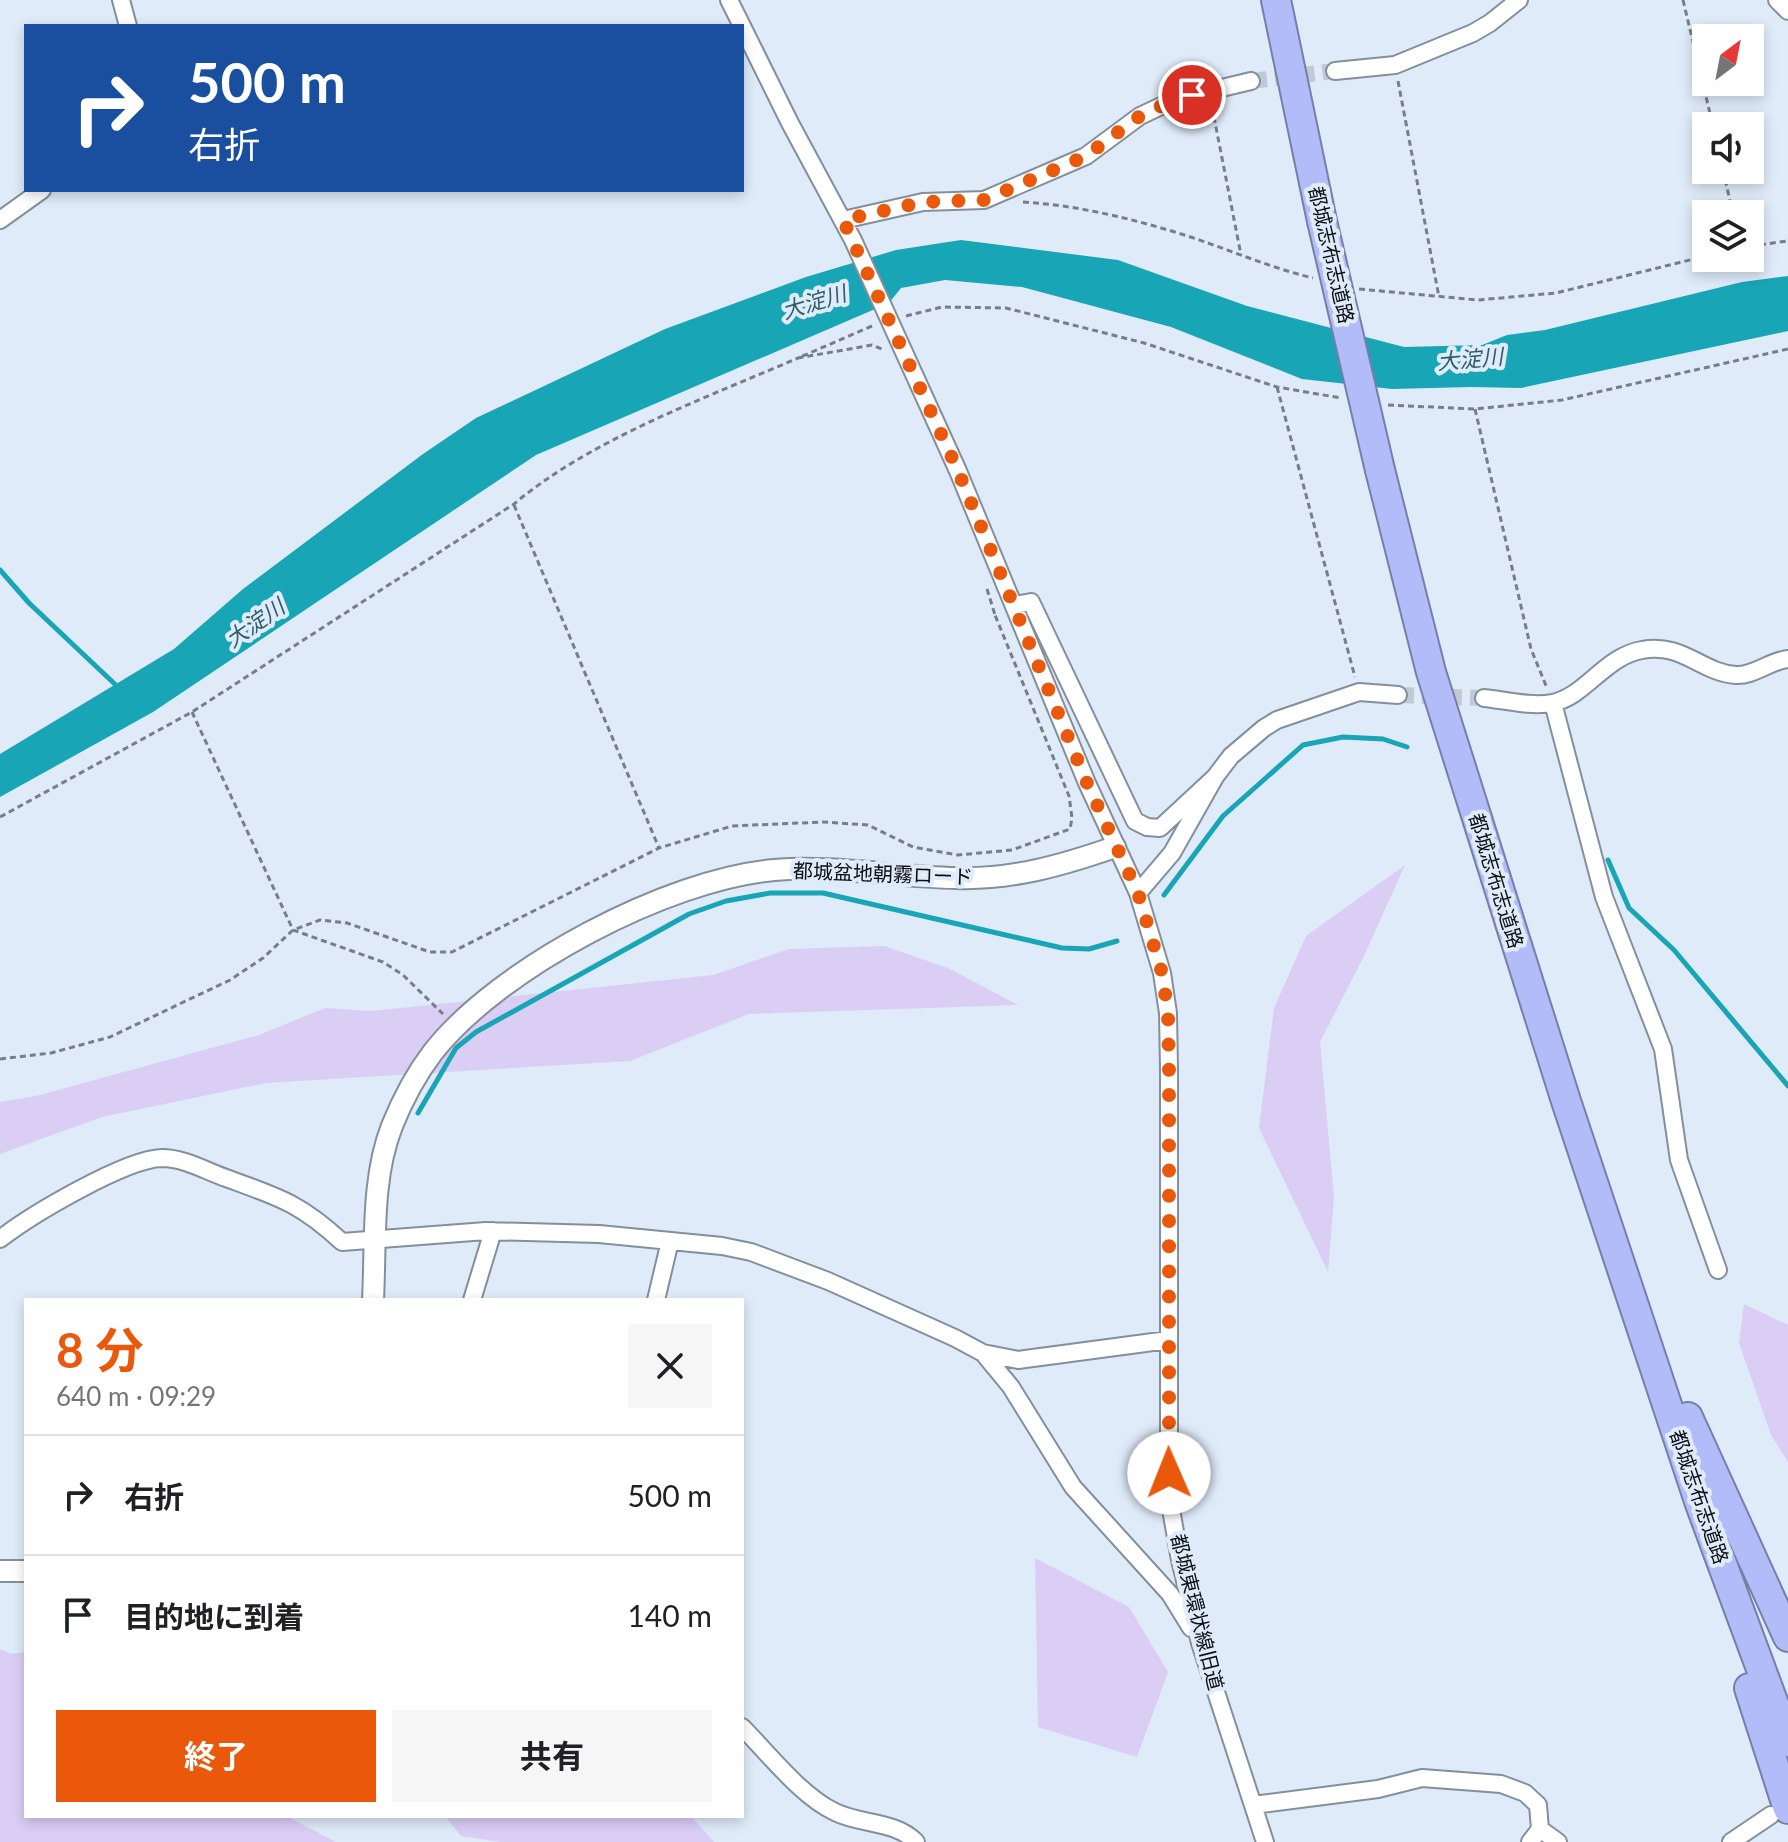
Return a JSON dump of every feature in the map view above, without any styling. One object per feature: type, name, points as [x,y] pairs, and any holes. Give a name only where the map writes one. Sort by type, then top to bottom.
[{"type":"highway","name":"都城志布志道路","points":[[1276,0],[1322,221],[1431,672],[1617,1259],[1700,1504],[1788,1742]]},
{"type":"highway","points":[[1617,1259],[1788,1637]]},
{"type":"highway","points":[[1617,1259],[1779,1812]]},
{"type":"street","points":[[121,0],[127,24]]},
{"type":"street","name":"都城東環状線旧道","points":[[729,0],[741,24]]},
{"type":"street","points":[[1335,71],[1395,65],[1473,33],[1519,0]]},
{"type":"street","points":[[1777,0],[1788,11]]},
{"type":"street","name":"都城東環状線旧道","points":[[744,30],[843,220],[888,318],[1015,605],[1115,847],[1138,893],[1162,973],[1168,1013],[1169,1498],[1200,1643],[1265,1842]]},
{"type":"street","points":[[843,220],[923,202],[984,200],[1086,156],[1140,116],[1176,99],[1251,81]]},
{"type":"street","points":[[0,220],[39,192]]},
{"type":"street","points":[[1015,605],[1031,602],[1135,821],[1147,827],[1160,828],[1215,777]]},
{"type":"street","points":[[1484,698],[1553,703],[1573,693],[1621,655],[1641,650],[1657,648],[1674,651],[1693,657],[1724,674],[1740,675],[1770,662],[1788,659]]},
{"type":"street","points":[[1138,893],[1172,853],[1215,777],[1231,756],[1264,728],[1277,720],[1359,692],[1398,695]]},
{"type":"street","points":[[1553,703],[1604,897],[1663,1049],[1679,1160],[1718,1270]]},
{"type":"street","name":"都城盆地朝霧ロード","points":[[373,1298],[379,1181],[392,1127],[433,1053],[478,1006],[525,971],[640,906],[706,883],[773,870],[834,870],[958,879],[1011,876],[1064,865],[1115,847]]},
{"type":"street","points":[[0,1239],[93,1183],[126,1167],[163,1158],[190,1164],[296,1204],[342,1242],[493,1231],[599,1234],[722,1246],[751,1252],[828,1281],[983,1353],[1018,1360],[1168,1340]]},
{"type":"street","points":[[473,1298],[493,1231]]},
{"type":"street","points":[[656,1298],[670,1241]]},
{"type":"street","points":[[983,1353],[1011,1387],[1073,1487],[1170,1594],[1200,1643]]},
{"type":"street","points":[[0,1571],[24,1571]]},
{"type":"street","points":[[744,1729],[815,1800],[837,1813],[892,1827],[916,1842]]},
{"type":"street","points":[[1253,1805],[1378,1789],[1422,1778],[1501,1784],[1525,1793],[1538,1805],[1535,1836],[1558,1842]]},
{"type":"street","points":[[1731,1842],[1779,1812]]},
{"type":"path","points":[[1683,0],[1710,112]]},
{"type":"path","points":[[1395,65],[1439,298]]},
{"type":"path","points":[[1209,91],[1241,255]]},
{"type":"path","points":[[1764,244],[1788,241]]},
{"type":"path","points":[[0,817],[192,712],[514,504],[543,479],[622,437],[888,318],[942,307],[1006,308],[1144,343],[1277,387],[1359,692]]},
{"type":"path","points":[[798,358],[872,345],[888,355]]},
{"type":"path","points":[[1553,703],[1531,649],[1475,409],[1562,400],[1788,349]]},
{"type":"path","points":[[514,504],[659,848]]},
{"type":"path","points":[[0,1059],[51,1053],[110,1037],[230,980],[263,958],[293,930],[320,920],[347,923],[430,952],[452,952],[659,848],[732,826],[823,822],[868,825],[913,847],[958,855],[1012,850],[1070,829],[1069,796],[995,615],[1015,605]]},
{"type":"path","points":[[192,712],[293,930],[383,962],[403,975],[456,1027]]},
{"type":"shaded area","points":[[1405,865],[1364,956],[1320,1042],[1334,1197],[1328,1272],[1259,1128],[1274,1008],[1306,936]]},
{"type":"shaded area","points":[[884,946],[948,968],[1018,1005],[749,1014],[630,1061],[266,1083],[102,1117],[0,1154],[0,1102],[40,1095],[259,1035],[325,1008],[372,1011],[713,975],[789,949]]},
{"type":"shaded area","points":[[1744,1304],[1788,1325],[1788,1462],[1771,1435],[1739,1343]]},
{"type":"shaded area","points":[[1035,1558],[1129,1607],[1168,1672],[1137,1757],[1038,1727]]},
{"type":"shaded area","points":[[0,1649],[12,1654],[24,1652],[24,1818],[290,1818],[336,1842],[0,1842]]},
{"type":"shaded area","points":[[447,1818],[693,1818],[714,1842],[501,1842],[461,1836]]},
{"type":"water","name":"大淀川","points":[[961,240],[1118,260],[1247,306],[1404,347],[1482,345],[1507,335],[1545,330],[1742,282],[1788,276],[1788,331],[1521,388],[1392,389],[1302,379],[1171,327],[1022,287],[945,280],[901,288],[889,303],[536,455],[153,712],[0,797],[0,754],[174,649],[243,589],[476,418],[665,329],[806,277],[896,250]]},
{"type":"waterway","points":[[0,570],[29,603],[119,688]]},
{"type":"waterway","points":[[1164,895],[1223,816],[1303,745],[1343,737],[1383,739],[1407,747]]},
{"type":"waterway","points":[[1608,860],[1629,908],[1674,950],[1788,1086]]},
{"type":"waterway","points":[[418,1113],[456,1048],[476,1032],[689,914],[726,901],[770,893],[823,893],[1062,948],[1089,949],[1117,941]]},
{"type":"tunnel","points":[[1251,81],[1335,71]]},
{"type":"tunnel","points":[[1398,695],[1484,698]]},
{"type":"route","points":[[1169,1473],[1169,1069],[1168,1013],[1162,973],[1138,893],[1087,783],[958,471],[843,220],[923,202],[984,200],[1086,156],[1140,116],[1192,95]]}]
